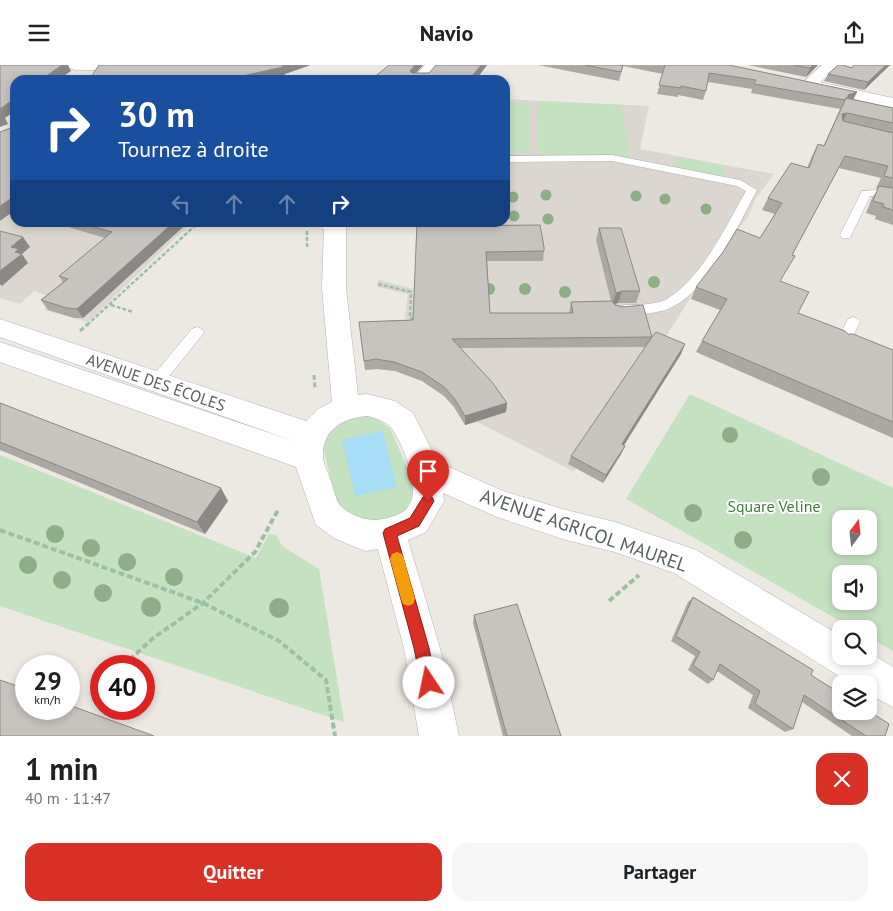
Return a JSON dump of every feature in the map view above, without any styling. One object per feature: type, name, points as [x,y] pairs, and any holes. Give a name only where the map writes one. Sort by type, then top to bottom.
[{"type":"street","points":[[81,65],[124,65]]},
{"type":"street","points":[[425,75],[434,65]]},
{"type":"street","points":[[809,84],[832,65]]},
{"type":"street","points":[[791,81],[893,103]]},
{"type":"street","points":[[336,227],[334,288],[346,407]]},
{"type":"street","name":"AVENUE DES ÉCOLES","points":[[0,328],[156,382],[309,447]]},
{"type":"street","name":"AVENUE DES ÉCOLES","points":[[0,352],[309,447]]},
{"type":"street","points":[[367,405],[385,409],[403,421],[427,471],[428,501],[415,522],[390,533],[366,536],[345,528],[327,515],[309,447],[328,417],[346,407],[367,405]]},
{"type":"street","name":"AVENUE AGRICOL MAUREL","points":[[427,471],[497,503],[566,525],[616,537],[684,561],[893,688]]},
{"type":"street","points":[[390,533],[422,648],[439,736]]},
{"type":"lane","points":[[510,159],[612,158],[740,183],[752,190],[725,237],[691,287],[670,303],[648,309],[618,310]]},
{"type":"lane","points":[[846,235],[866,193],[878,193],[893,197]]},
{"type":"lane","points":[[844,340],[853,322]]},
{"type":"lane","points":[[156,382],[197,332]]},
{"type":"path","points":[[79,332],[111,305],[194,227]]},
{"type":"path","points":[[378,283],[411,291],[410,318],[414,319]]},
{"type":"path","points":[[111,305],[133,312]]},
{"type":"path","points":[[135,655],[152,639],[203,603],[255,552],[278,510]]},
{"type":"path","points":[[0,529],[203,603],[280,641],[326,680],[335,736]]},
{"type":"path","points":[[609,601],[639,575]]},
{"type":"shaded area","points":[[510,99],[649,106],[640,149],[774,174],[756,198],[748,217],[720,251],[712,279],[685,283],[695,290],[661,345],[681,354],[619,453],[621,454],[603,483],[576,468],[573,471],[477,422],[465,425],[454,407],[444,396],[422,381],[395,371],[365,370],[360,331],[413,321],[405,318],[408,294],[377,287],[379,280],[414,289],[426,289],[427,227],[510,227]]},
{"type":"shaded area","points":[[0,159],[10,162],[10,227],[187,227],[88,322],[44,310],[56,299],[34,291],[20,304],[0,298]]},
{"type":"green space","points":[[537,101],[621,105],[630,157],[538,153]]},
{"type":"green space","points":[[510,103],[529,103],[530,153],[510,152]]},
{"type":"green space","points":[[676,157],[725,166],[723,177],[673,167]]},
{"type":"green space","name":"Square Veline","points":[[690,394],[893,488],[893,651],[877,642],[877,620],[838,620],[626,499]]},
{"type":"green space","points":[[349,416],[374,417],[390,428],[416,488],[406,509],[391,519],[374,520],[339,513],[323,447],[324,435]]},
{"type":"green space","points":[[0,455],[256,558],[269,534],[276,535],[282,546],[319,569],[344,722],[155,658],[155,655],[145,655],[0,606]]},
{"type":"water","points":[[383,431],[397,487],[355,496],[342,440]]},
{"type":"building","points":[[0,65],[62,65],[48,75],[10,75],[10,102],[0,109]]},
{"type":"building","points":[[99,65],[282,65],[283,67],[247,75],[92,75]]},
{"type":"building","points":[[389,65],[415,65],[410,71],[412,73],[429,73],[436,65],[481,65],[473,75],[377,75]]},
{"type":"building","points":[[585,65],[623,65],[621,72]]},
{"type":"building","points":[[665,65],[729,65],[857,92],[848,95],[848,98],[845,100],[754,84],[756,80],[709,73],[706,91],[681,86],[681,88],[659,85]]},
{"type":"building","points":[[793,65],[813,65],[810,68]]},
{"type":"building","points":[[838,65],[852,68],[854,65],[886,65],[868,82],[828,74]]},
{"type":"building","points":[[846,98],[893,108],[893,123],[847,113],[842,114],[843,121],[893,133],[893,178],[884,176],[888,166],[845,156],[792,255],[795,256],[780,281],[809,292],[798,313],[893,350],[893,422],[702,341],[727,299],[696,287],[723,252],[737,229],[760,238],[782,203],[768,198],[791,163],[809,168],[818,144],[824,146]]},
{"type":"building","points":[[10,128],[10,199],[0,206],[0,132]]},
{"type":"building","points":[[879,186],[893,188],[893,210],[883,207],[884,204],[873,201]]},
{"type":"building","points":[[510,225],[540,225],[544,251],[486,252],[490,313],[573,313],[571,302],[612,301],[615,305],[623,307],[643,305],[652,337],[452,339],[492,382],[507,403],[465,416],[454,398],[444,387],[422,372],[394,362],[376,359],[364,361],[359,322],[413,320],[417,227],[510,227]]},
{"type":"building","points":[[94,227],[169,227],[77,309],[41,300],[68,279],[59,276],[112,232]]},
{"type":"building","points":[[599,228],[621,228],[640,291],[616,293]]},
{"type":"building","points":[[0,231],[23,237],[11,247],[19,249],[15,252],[22,254],[0,271]]},
{"type":"building","points":[[656,332],[685,344],[622,444],[625,446],[606,475],[571,456]]},
{"type":"building","points":[[0,403],[221,488],[197,522],[0,442]]},
{"type":"building","points":[[693,597],[813,670],[811,675],[832,688],[832,714],[804,695],[793,729],[755,704],[760,691],[720,664],[713,680],[693,665],[700,652],[676,636]]},
{"type":"building","points":[[517,604],[561,736],[507,736],[474,615]]},
{"type":"building","points":[[0,680],[15,685],[15,720],[80,720],[80,709],[90,713],[90,720],[110,720],[154,736],[0,736]]},
{"type":"building","points":[[877,716],[889,724],[885,736],[866,736],[842,720],[877,720]]},
{"type":"slow traffic","points":[[397,559],[408,599]]},
{"type":"route","points":[[428,501],[415,522],[390,533],[422,648],[429,683]]}]
